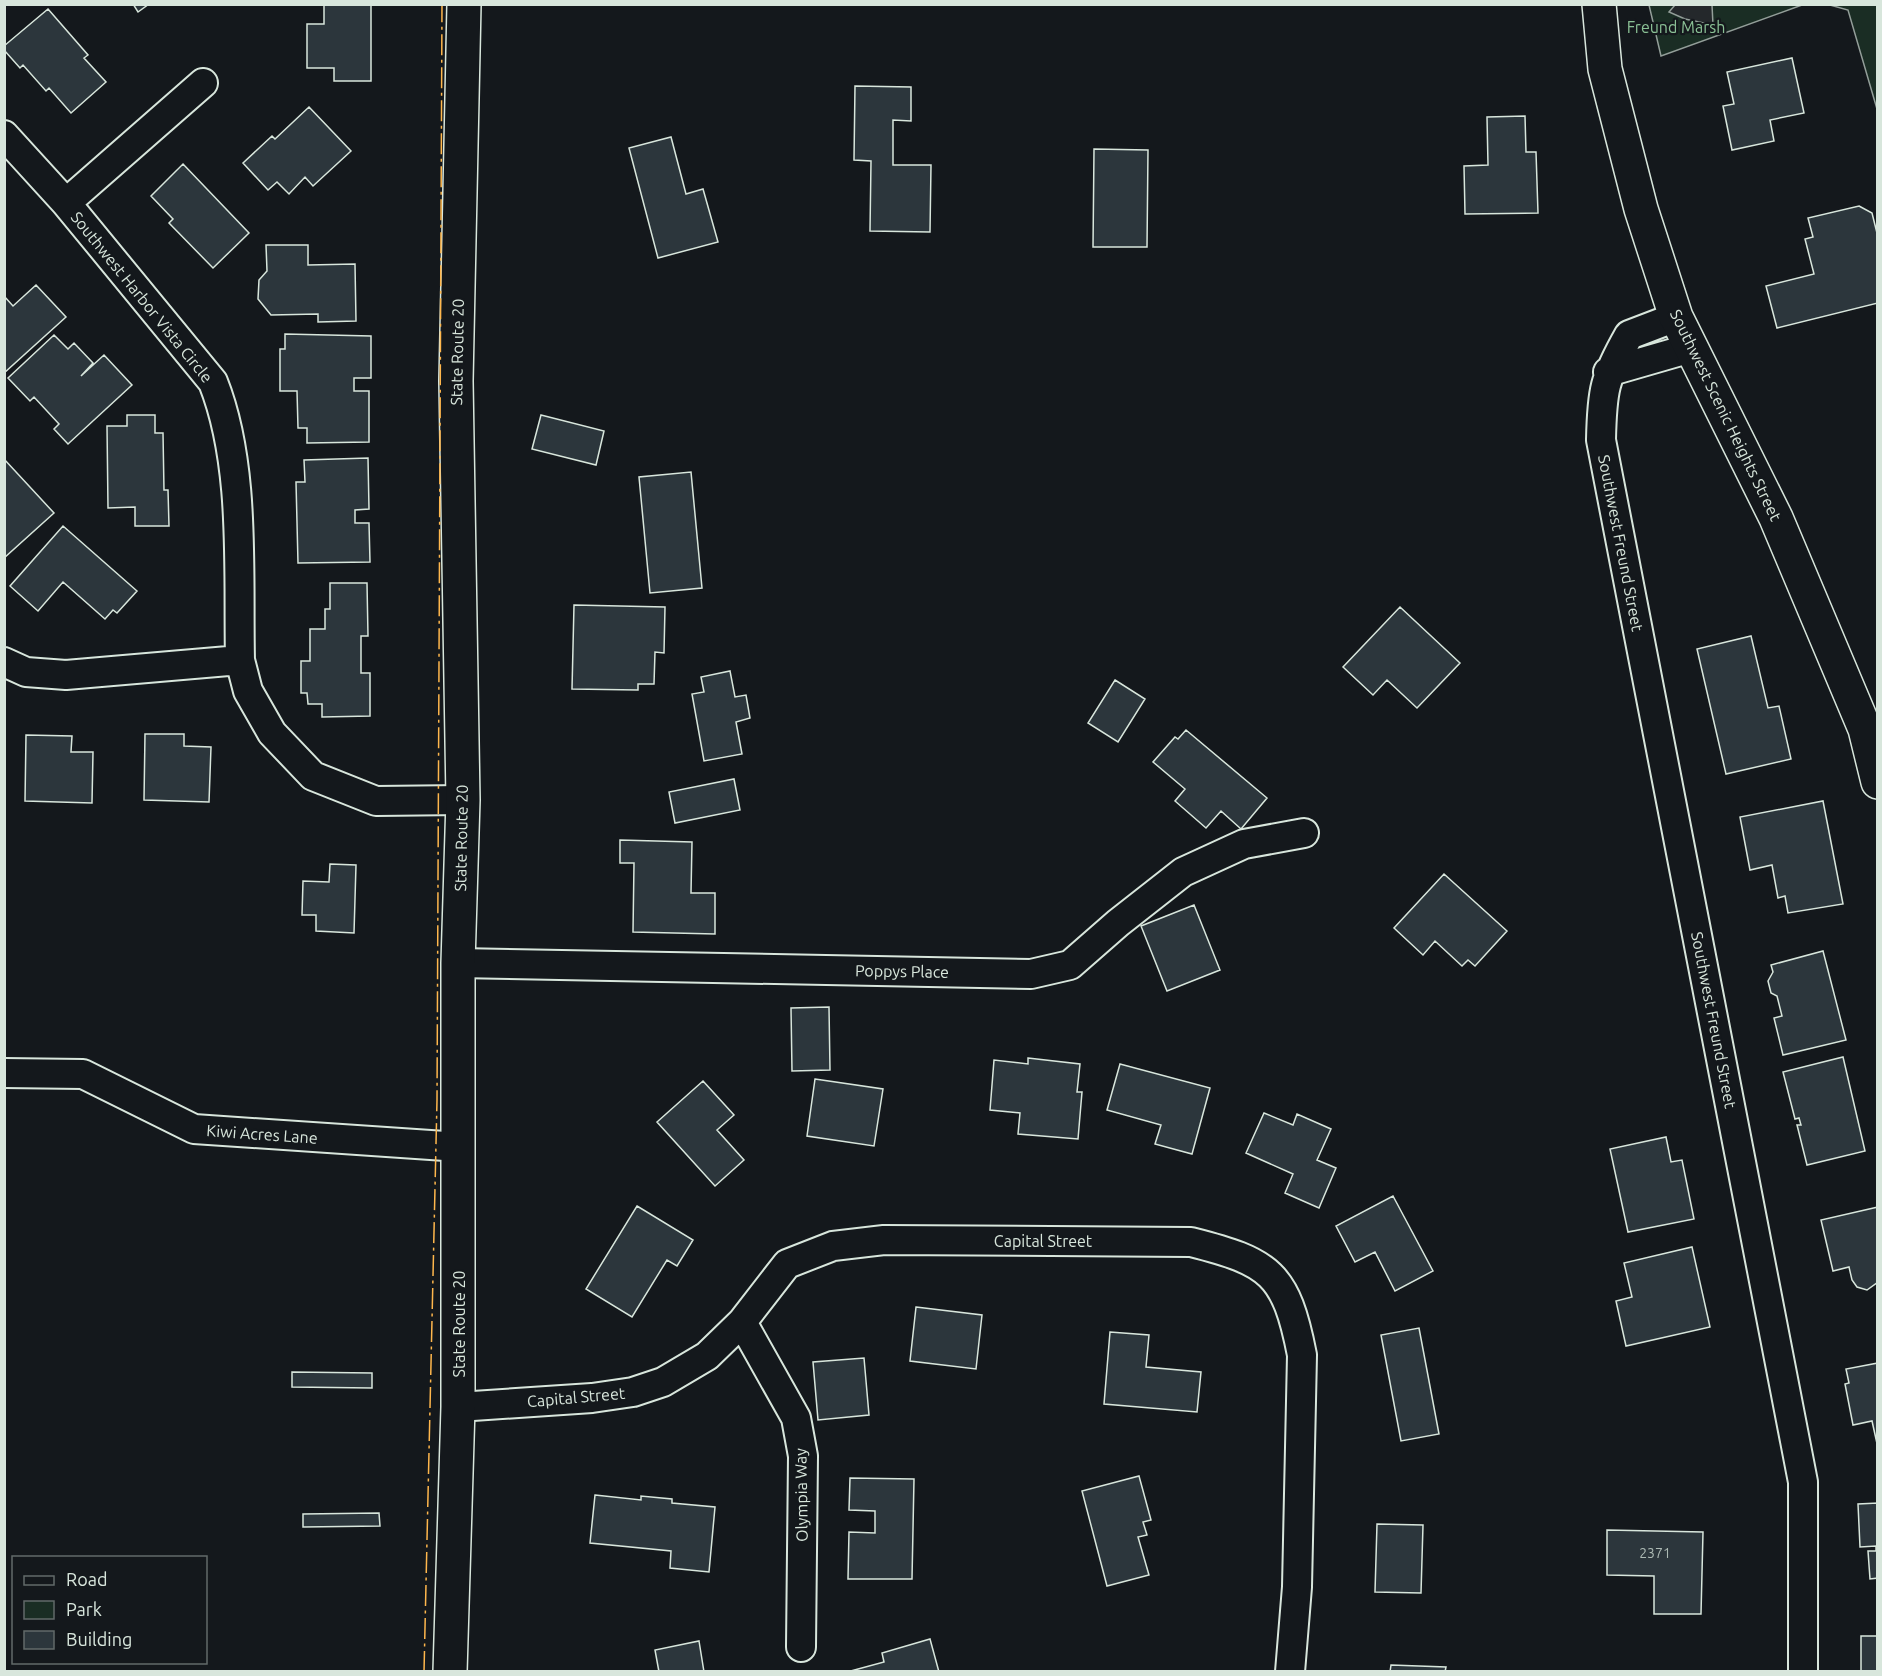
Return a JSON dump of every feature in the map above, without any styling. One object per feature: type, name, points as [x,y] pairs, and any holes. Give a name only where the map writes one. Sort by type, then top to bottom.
[{"type":"main road","name":"State Route 20","points":[[450,1671],[458,1407],[460,1147],[458,963],[463,800],[456,381],[464,4]]},
{"type":"main road","name":"Southwest Scenic Heights Street","points":[[1599,4],[1605,69],[1641,209],[1676,317],[1776,518],[1865,729],[1878,782]]},
{"type":"street","points":[[66,203],[202,83]]},
{"type":"street","name":"Southwest Harbor Vista Circle","points":[[4,135],[66,203],[213,382],[224,409],[235,464],[240,660],[248,691],[272,732],[313,776],[376,801],[463,800]]},
{"type":"street","name":"Southwest Freund Street","points":[[1676,317],[1629,335],[1608,372],[1602,398],[1601,440],[1803,1482],[1803,1671]]},
{"type":"street","points":[[1608,372],[1691,348]]},
{"type":"street","points":[[4,662],[26,672],[66,675],[240,660]]},
{"type":"street","name":"Poppys Place","points":[[458,963],[1032,974],[1070,965],[1118,923],[1183,872],[1244,844],[1304,833]]},
{"type":"street","name":"Kiwi Acres Lane","points":[[4,1073],[83,1074],[194,1129],[460,1147]]},
{"type":"street","name":"Capital Street","points":[[458,1407],[592,1398],[633,1392],[663,1382],[707,1356],[742,1322],[787,1264],[834,1246],[884,1240],[1191,1242],[1238,1254],[1266,1271],[1285,1294],[1295,1319],[1302,1355],[1298,1587],[1290,1671]]},
{"type":"street","name":"Olympia Way","points":[[742,1322],[796,1418],[803,1456],[801,1647]]},
{"type":"green space","name":"Freund Marsh","points":[[1649,5],[1802,5],[1661,56]]},
{"type":"green space","points":[[1830,5],[1877,5],[1877,109],[1848,10]]},
{"type":"shaded area","points":[[1675,5],[1712,5],[1713,25],[1685,19],[1669,12]]},
{"type":"building","points":[[133,4],[149,4],[138,12]]},
{"type":"building","points":[[324,4],[371,4],[371,81],[334,81],[334,68],[307,68],[307,24],[324,24]]},
{"type":"building","points":[[48,9],[88,55],[84,58],[106,82],[71,113],[49,88],[46,91],[23,65],[20,68],[4,50],[4,46]]},
{"type":"building","points":[[1792,58],[1804,113],[1770,120],[1774,141],[1732,150],[1723,106],[1734,104],[1727,72]]},
{"type":"building","points":[[855,86],[911,87],[911,121],[893,120],[893,165],[931,165],[930,232],[870,231],[871,161],[854,160]]},
{"type":"building","points":[[309,107],[351,151],[313,186],[305,177],[289,194],[277,182],[268,190],[243,163],[272,136],[275,139]]},
{"type":"building","points":[[1525,116],[1526,152],[1536,152],[1538,213],[1465,214],[1464,166],[1488,165],[1487,117]]},
{"type":"building","points":[[671,137],[686,194],[703,189],[718,242],[658,258],[629,148]]},
{"type":"building","points":[[1094,149],[1148,150],[1147,247],[1093,247]]},
{"type":"building","points":[[183,164],[249,233],[213,268],[169,223],[173,219],[151,196]]},
{"type":"building","points":[[1859,206],[1872,213],[1878,237],[1878,303],[1777,328],[1766,286],[1814,274],[1805,239],[1813,237],[1808,218]]},
{"type":"building","points":[[266,245],[308,245],[308,265],[355,264],[356,321],[318,322],[318,314],[271,315],[258,299],[259,280],[267,271]]},
{"type":"building","points":[[36,285],[66,317],[4,373],[4,296],[13,306]]},
{"type":"building","points":[[285,334],[371,336],[371,378],[354,378],[354,391],[369,391],[369,442],[307,443],[307,428],[298,428],[297,391],[280,391],[280,349],[285,349]]},
{"type":"building","points":[[54,335],[68,349],[74,343],[93,363],[81,376],[104,355],[132,385],[68,444],[54,429],[59,424],[34,397],[30,401],[8,378]]},
{"type":"building","points":[[127,415],[155,415],[155,433],[163,433],[164,490],[168,490],[169,526],[135,526],[135,507],[108,508],[107,426],[127,426]]},
{"type":"building","points":[[541,415],[604,431],[596,465],[532,449]]},
{"type":"building","points":[[368,458],[369,509],[355,510],[355,523],[369,523],[370,562],[298,563],[296,482],[305,482],[304,460]]},
{"type":"building","points":[[4,459],[54,513],[4,558]]},
{"type":"building","points":[[691,472],[702,588],[650,593],[639,477]]},
{"type":"building","points":[[63,526],[137,591],[117,613],[113,610],[105,619],[63,582],[38,611],[10,586]]},
{"type":"building","points":[[330,583],[367,583],[368,636],[361,636],[361,673],[370,673],[370,716],[322,717],[322,704],[308,704],[307,693],[301,693],[301,661],[310,661],[310,629],[325,629],[325,609],[330,609]]},
{"type":"building","points":[[574,605],[665,607],[664,653],[655,652],[654,684],[638,684],[638,690],[572,689]]},
{"type":"building","points":[[1400,607],[1460,663],[1417,708],[1387,680],[1373,695],[1343,667]]},
{"type":"building","points":[[1751,636],[1768,708],[1779,706],[1791,759],[1726,774],[1697,649]]},
{"type":"building","points":[[730,671],[735,697],[746,695],[750,718],[736,722],[742,754],[704,761],[692,694],[704,692],[701,677]]},
{"type":"building","points":[[1115,680],[1145,699],[1118,742],[1088,723]]},
{"type":"building","points":[[1186,730],[1267,798],[1241,829],[1221,811],[1206,828],[1175,801],[1185,789],[1153,762],[1175,737],[1178,739]]},
{"type":"building","points":[[145,734],[184,734],[184,746],[211,747],[209,802],[144,800]]},
{"type":"building","points":[[26,735],[72,736],[71,752],[93,752],[92,803],[25,801]]},
{"type":"building","points":[[734,779],[740,810],[675,823],[669,792]]},
{"type":"building","points":[[1823,801],[1843,904],[1788,913],[1785,896],[1778,898],[1772,865],[1750,870],[1740,817]]},
{"type":"building","points":[[620,840],[692,842],[691,893],[715,893],[715,934],[633,932],[634,863],[620,863]]},
{"type":"building","points":[[330,864],[356,865],[354,933],[316,931],[316,915],[302,915],[303,881],[329,882]]},
{"type":"building","points":[[1444,874],[1507,931],[1475,966],[1468,960],[1462,966],[1435,941],[1423,955],[1394,928]]},
{"type":"building","points":[[1194,905],[1220,970],[1167,991],[1141,926]]},
{"type":"building","points":[[1823,951],[1846,1040],[1783,1055],[1774,1018],[1782,1016],[1777,996],[1771,993],[1768,981],[1773,972],[1771,965]]},
{"type":"building","points":[[829,1007],[830,1070],[792,1071],[791,1008]]},
{"type":"building","points":[[1843,1057],[1865,1151],[1807,1165],[1797,1125],[1801,1125],[1799,1118],[1795,1119],[1783,1072]]},
{"type":"building","points":[[1028,1058],[1080,1064],[1077,1092],[1082,1092],[1078,1139],[1018,1134],[1020,1113],[990,1110],[994,1060],[1028,1064]]},
{"type":"building","points":[[1120,1064],[1210,1088],[1192,1154],[1155,1144],[1161,1125],[1107,1110]]},
{"type":"building","points":[[815,1079],[883,1089],[874,1146],[807,1136]]},
{"type":"building","points":[[703,1081],[734,1115],[717,1130],[744,1160],[715,1186],[657,1122]]},
{"type":"building","points":[[1264,1113],[1293,1125],[1297,1114],[1331,1129],[1317,1160],[1336,1168],[1319,1208],[1285,1193],[1293,1174],[1246,1153]]},
{"type":"building","points":[[1666,1137],[1671,1162],[1682,1160],[1694,1219],[1628,1232],[1610,1149]]},
{"type":"building","points":[[1393,1196],[1433,1271],[1395,1291],[1375,1252],[1355,1262],[1336,1226]]},
{"type":"building","points":[[637,1206],[693,1240],[677,1266],[667,1260],[632,1317],[586,1289]]},
{"type":"building","points":[[1878,1207],[1878,1282],[1867,1290],[1857,1287],[1852,1280],[1849,1267],[1833,1271],[1821,1220]]},
{"type":"building","points":[[1692,1247],[1710,1327],[1626,1346],[1616,1301],[1632,1297],[1624,1263]]},
{"type":"building","points":[[916,1307],[982,1315],[976,1369],[910,1361]]},
{"type":"building","points":[[1419,1328],[1439,1434],[1401,1441],[1381,1335]]},
{"type":"building","points":[[1110,1332],[1149,1335],[1146,1367],[1201,1372],[1197,1412],[1104,1404]]},
{"type":"building","points":[[864,1358],[869,1415],[818,1420],[813,1362]]},
{"type":"building","points":[[1878,1363],[1878,1448],[1872,1421],[1853,1425],[1845,1384],[1849,1383],[1846,1369]]},
{"type":"building","points":[[292,1372],[372,1373],[372,1388],[292,1387]]},
{"type":"building","points":[[1139,1476],[1151,1520],[1143,1522],[1147,1535],[1138,1537],[1149,1575],[1107,1586],[1082,1491]]},
{"type":"building","points":[[850,1478],[914,1479],[912,1579],[848,1579],[849,1532],[875,1533],[875,1511],[849,1510]]},
{"type":"building","points":[[595,1495],[641,1500],[641,1496],[672,1499],[672,1503],[715,1507],[709,1572],[670,1568],[671,1551],[590,1543]]},
{"type":"building","points":[[1878,1503],[1878,1578],[1870,1579],[1868,1551],[1876,1551],[1876,1546],[1860,1547],[1858,1504]]},
{"type":"building","points":[[379,1513],[380,1526],[303,1527],[303,1514]]},
{"type":"building","points":[[1377,1524],[1423,1525],[1421,1593],[1375,1592]]},
{"type":"building","points":[[1607,1530],[1703,1532],[1701,1614],[1654,1614],[1654,1576],[1607,1575]]},
{"type":"building","points":[[1861,1636],[1878,1636],[1878,1672],[1861,1672]]},
{"type":"building","points":[[930,1639],[939,1672],[847,1672],[884,1662],[882,1653]]},
{"type":"building","points":[[699,1641],[704,1672],[659,1672],[655,1650]]},
{"type":"building","points":[[1391,1665],[1446,1667],[1445,1672],[1390,1672]]},
{"type":"power","points":[[424,1672],[437,1100],[442,4]]}]
